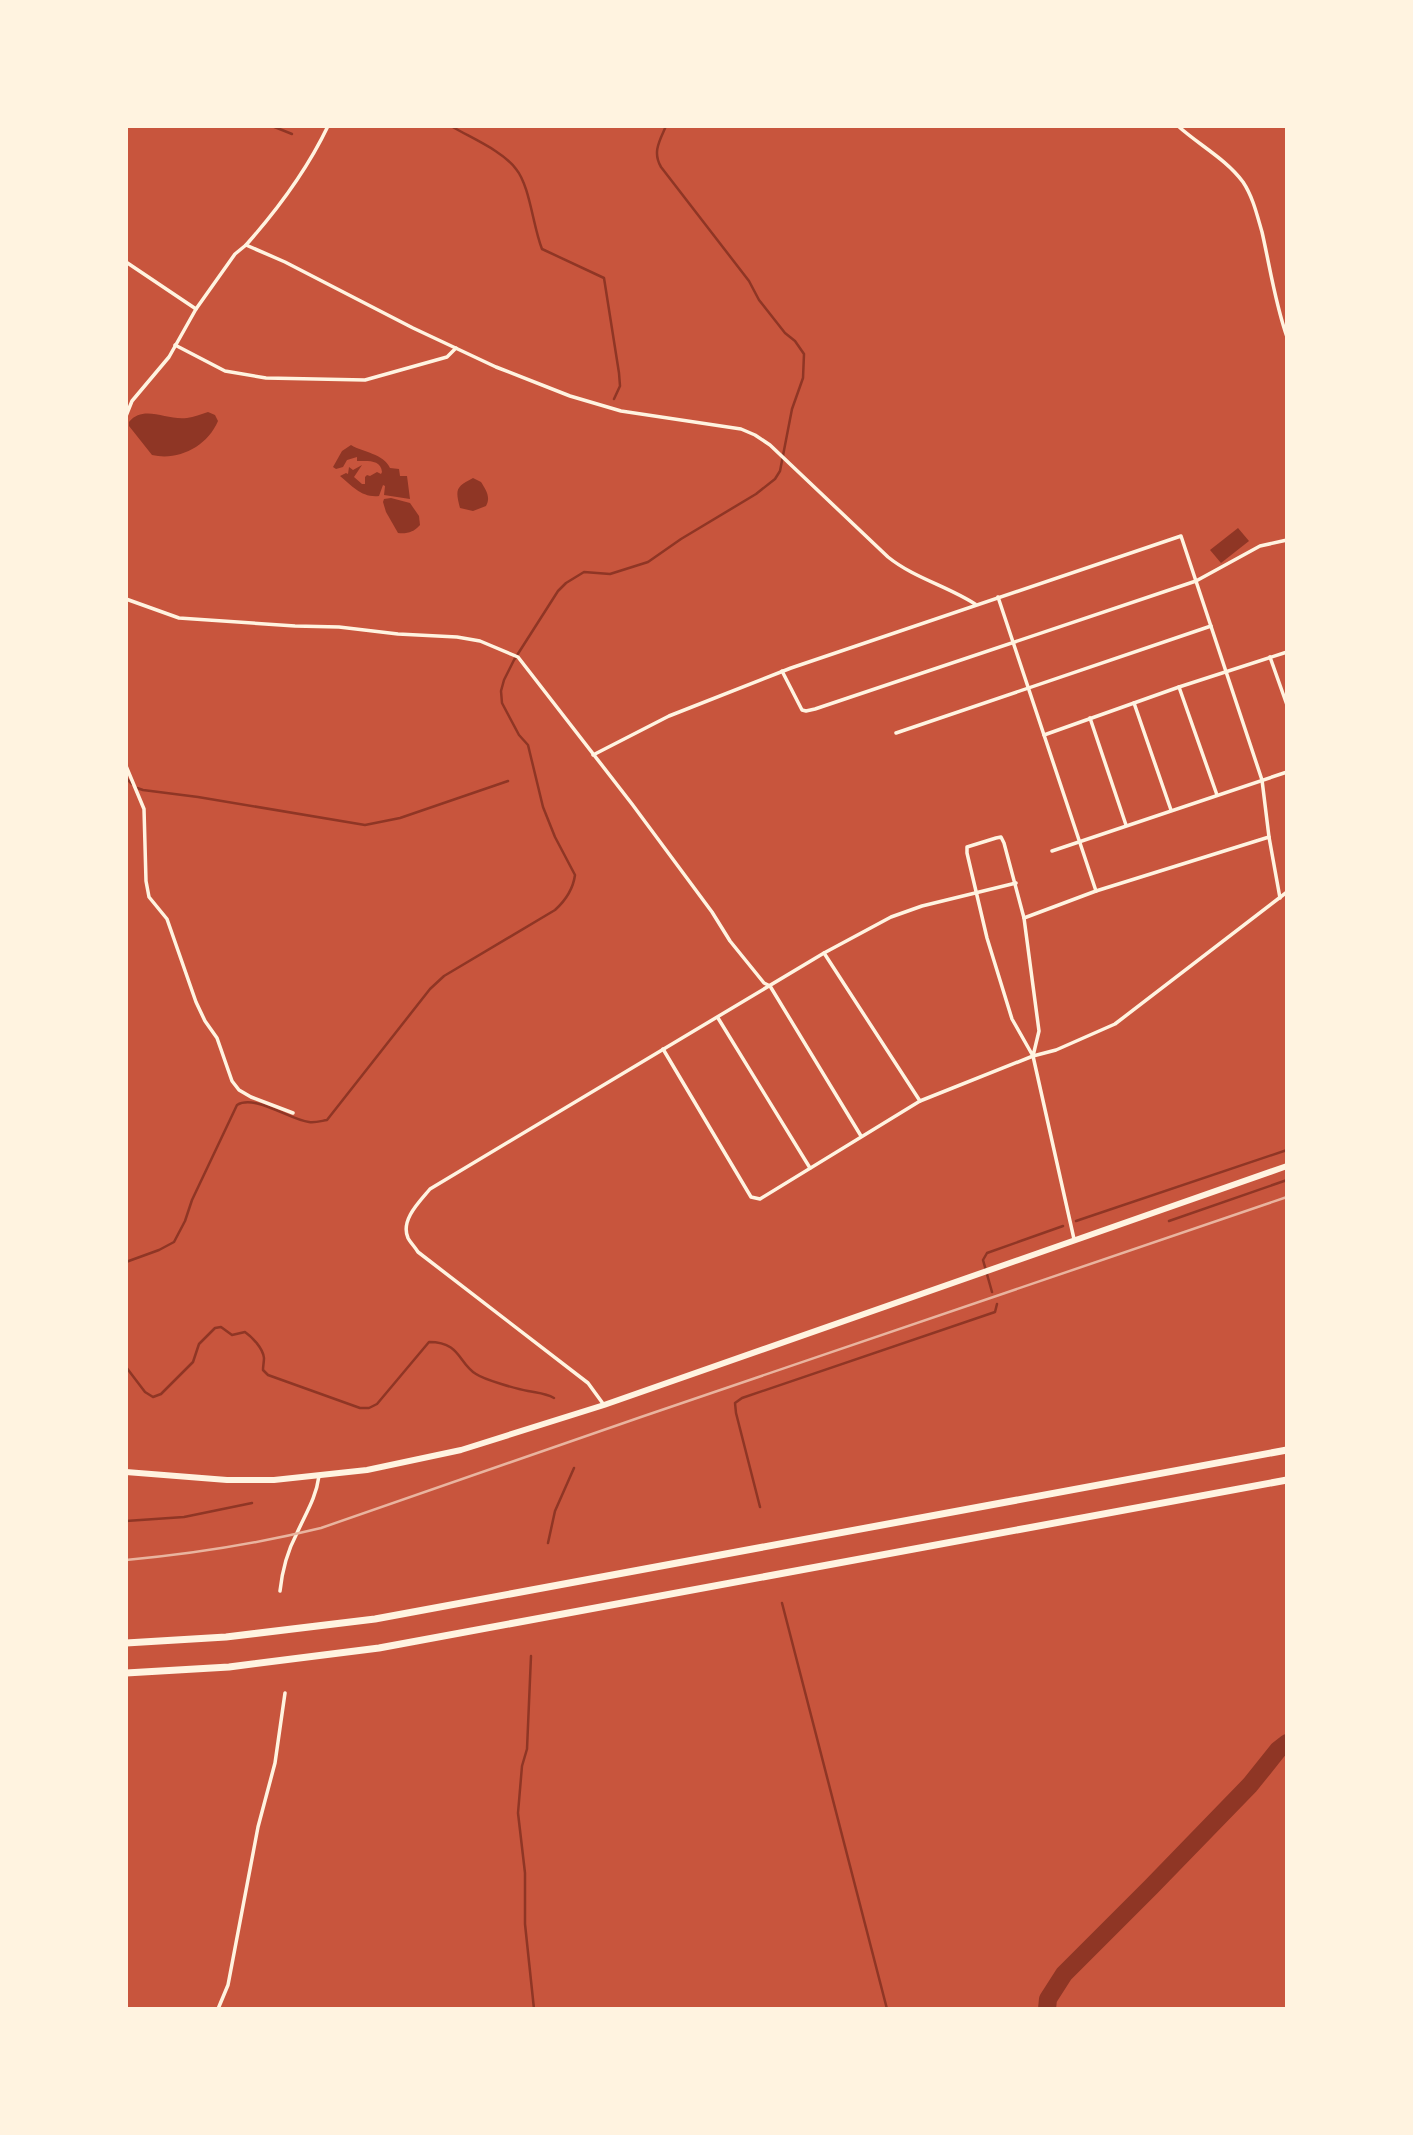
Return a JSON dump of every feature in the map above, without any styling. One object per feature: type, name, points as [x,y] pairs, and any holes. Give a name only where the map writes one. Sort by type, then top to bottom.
[{"type":"highway","points":[[126,1643],[226,1637],[375,1619],[1287,1450]]},
{"type":"highway","points":[[126,1673],[229,1667],[379,1648],[1287,1480]]},
{"type":"main road","points":[[126,1472],[227,1480],[274,1480],[367,1470],[461,1450],[604,1405],[1287,1166]]},
{"type":"street","points":[[126,416],[132,401],[169,357],[196,309],[235,254],[246,245],[285,197],[317,150],[328,126]]},
{"type":"street","points":[[1178,126],[1231,170],[1250,194],[1287,337]]},
{"type":"street","points":[[246,245],[285,262],[413,328],[570,397],[621,411],[741,429],[755,435],[782,456],[904,570],[955,591],[975,604]]},
{"type":"street","points":[[126,262],[196,309]]},
{"type":"street","points":[[175,345],[226,371],[265,378],[365,380],[447,357],[456,348]]},
{"type":"street","points":[[593,755],[679,711],[782,671],[1181,536],[1262,780],[1280,898]]},
{"type":"street","points":[[782,671],[797,702],[806,711],[1196,582],[1260,546],[1287,540]]},
{"type":"street","points":[[998,597],[1096,891]]},
{"type":"street","points":[[126,599],[179,618],[457,637],[480,641],[516,656],[696,890],[730,941],[764,983],[770,986],[861,1136]]},
{"type":"street","points":[[896,733],[1211,626]]},
{"type":"street","points":[[1044,735],[1287,652]]},
{"type":"street","points":[[1270,657],[1287,705]]},
{"type":"street","points":[[1179,687],[1217,795]]},
{"type":"street","points":[[1134,703],[1171,810]]},
{"type":"street","points":[[1090,718],[1126,825]]},
{"type":"street","points":[[126,766],[144,809],[149,897],[167,919],[196,1002],[217,1038],[232,1082],[251,1097],[293,1113]]},
{"type":"street","points":[[1052,851],[1287,772]]},
{"type":"street","points":[[1024,918],[1096,891],[1269,837]]},
{"type":"street","points":[[1033,1056],[1039,1031],[1024,918],[1004,843],[1001,838],[996,838],[967,847],[987,938],[1012,1019],[1033,1056],[1074,1239]]},
{"type":"street","points":[[604,1405],[588,1383],[418,1252],[407,1236],[406,1227],[413,1209],[430,1189],[824,953],[891,917],[922,906],[1016,883]]},
{"type":"street","points":[[663,1049],[751,1197],[760,1199],[920,1101],[1033,1056],[1056,1050],[1115,1024],[1287,892]]},
{"type":"street","points":[[824,953],[920,1101]]},
{"type":"street","points":[[717,1017],[810,1168]]},
{"type":"street","points":[[280,1591],[281,1579],[296,1535],[313,1502],[319,1476]]},
{"type":"street","points":[[218,2009],[228,1985],[258,1827],[275,1763],[285,1693]]},
{"type":"shaded area","points":[[208,412],[215,415],[218,421],[207,438],[191,450],[172,456],[152,455],[129,426],[129,422],[142,414],[190,418]]},
{"type":"shaded area","points":[[351,445],[378,456],[390,468],[399,469],[400,476],[407,476],[410,499],[384,495],[383,485],[379,496],[367,495],[340,476],[348,474],[349,467],[353,470],[362,465],[354,477],[365,484],[367,475],[382,472],[376,463],[357,461],[357,457],[347,460],[343,467],[333,467],[342,451]]},
{"type":"shaded area","points":[[473,478],[481,482],[488,500],[486,506],[473,511],[460,508],[457,493],[460,486]]},
{"type":"shaded area","points":[[384,499],[410,503],[419,516],[418,527],[410,532],[398,533],[383,502]]},
{"type":"shaded area","points":[[1238,528],[1249,541],[1221,563],[1210,550]]},
{"type":"waterway","points":[[272,126],[292,134]]},
{"type":"waterway","points":[[451,126],[495,151],[516,169],[525,186],[542,249],[604,278],[619,373],[620,386],[614,399]]},
{"type":"waterway","points":[[126,1262],[174,1242],[237,1105],[244,1102],[263,1105],[309,1122],[327,1120],[430,989],[444,976],[555,910],[562,902],[571,890],[575,875],[543,807],[528,745],[519,735],[502,703],[504,680],[514,660],[558,591],[566,583],[584,572],[610,574],[648,562],[756,494],[775,479],[780,471],[792,409],[803,378],[804,354],[759,300],[749,281],[661,167],[657,151],[666,126]]},
{"type":"waterway","points":[[126,778],[132,784]]},
{"type":"waterway","points":[[137,788],[365,825],[400,818],[508,781]]},
{"type":"waterway","points":[[1076,1221],[1287,1150]]},
{"type":"waterway","points":[[1169,1221],[1287,1180]]},
{"type":"waterway","points":[[992,1292],[983,1260],[987,1253],[1063,1226]]},
{"type":"waterway","points":[[760,1507],[735,1403],[742,1398],[995,1312],[997,1304]]},
{"type":"waterway","points":[[126,1367],[145,1392],[153,1397],[161,1394],[193,1362],[199,1344],[215,1328],[221,1327],[232,1335],[245,1332],[254,1340],[263,1354],[263,1370],[268,1375],[360,1408],[369,1408],[377,1404],[429,1342],[447,1345],[480,1376],[554,1398]]},
{"type":"waterway","points":[[548,1543],[555,1511],[574,1468]]},
{"type":"waterway","points":[[126,1521],[184,1517],[252,1503]]},
{"type":"waterway","points":[[782,1603],[887,2009]]},
{"type":"waterway","points":[[531,1656],[527,1749],[522,1766],[518,1813],[534,2009]]},
{"type":"waterway","points":[[1047,2009],[1048,1999],[1064,1974],[1250,1785],[1278,1750],[1287,1743]]},
{"type":"railway","points":[[126,1560],[224,1548],[321,1528],[1287,1197]]}]
